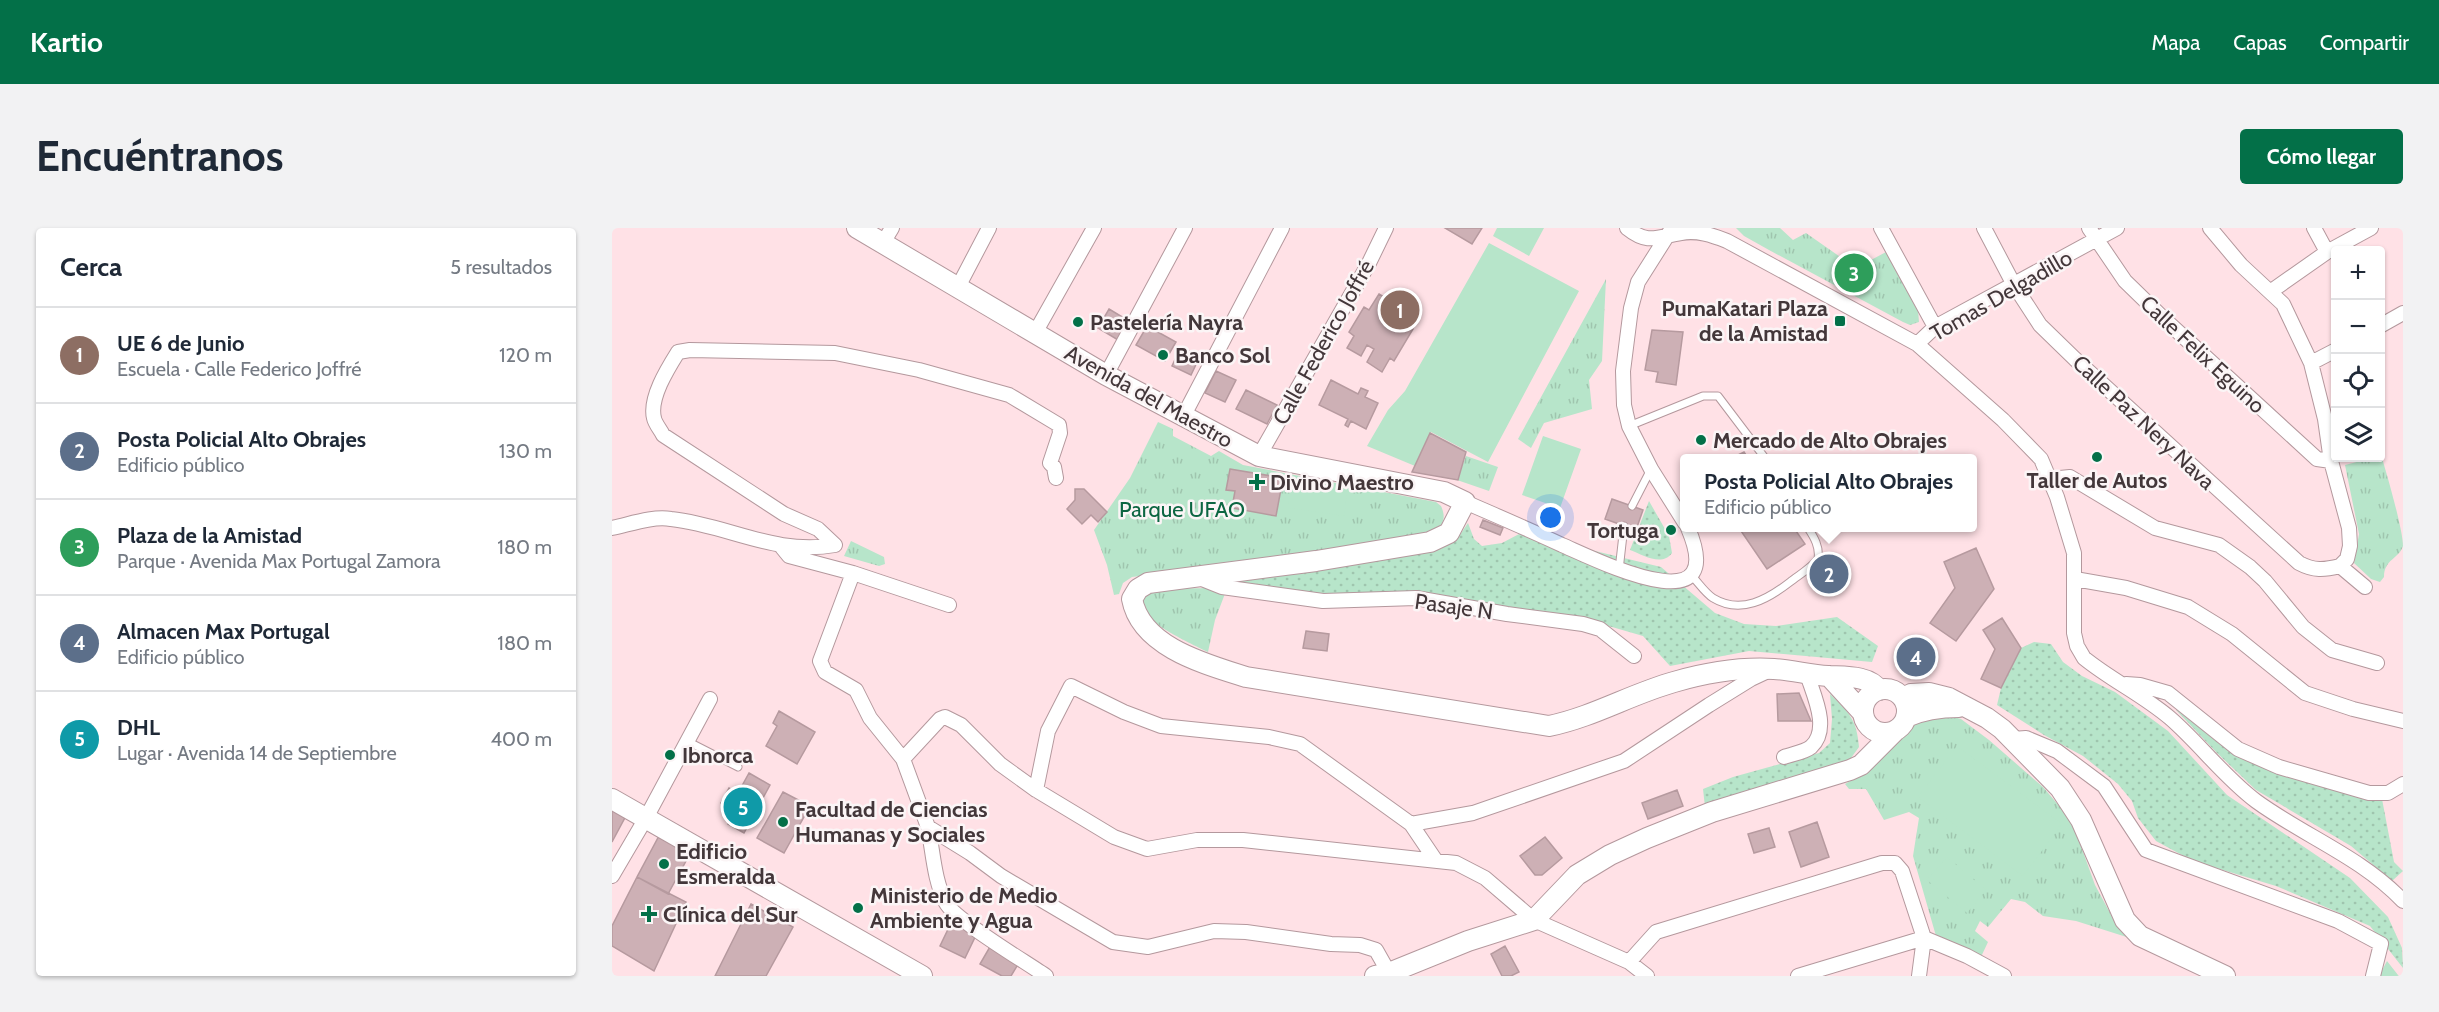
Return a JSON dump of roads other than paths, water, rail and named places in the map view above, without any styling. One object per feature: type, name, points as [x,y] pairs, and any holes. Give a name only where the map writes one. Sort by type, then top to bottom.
[{"type":"main road","name":"Avenida del Maestro","points":[[857,228],[887,235],[957,289],[1106,375],[1259,456],[1444,492],[1465,502]]},
{"type":"main road","points":[[1465,502],[1449,532],[1430,542],[1316,561],[1148,583],[1138,589],[1132,599],[1134,613],[1140,624],[1153,636],[1203,663],[1246,677],[1549,726],[1575,721],[1673,682],[1730,671],[1773,669],[1863,679],[1875,685],[1879,690]]},
{"type":"main road","points":[[1829,676],[1881,733],[1902,715]]},
{"type":"main road","points":[[1850,770],[1866,741],[1867,699],[1879,690],[1892,690],[1902,715]]},
{"type":"main road","points":[[1382,974],[1468,941],[1534,920],[1577,875],[1610,855],[1712,812],[1861,765],[1902,715],[1911,694],[1929,693],[1949,698],[1987,718],[2013,739],[2060,788],[2080,820],[2125,920],[2140,936],[2225,976]]},
{"type":"main road","points":[[612,799],[922,976]]},
{"type":"street","points":[[957,289],[989,228]]},
{"type":"street","points":[[1035,333],[1094,228]]},
{"type":"street","points":[[1106,375],[1185,228]]},
{"type":"street","points":[[1183,417],[1282,228]]},
{"type":"street","name":"Calle Federico Joffré","points":[[1259,456],[1369,263],[1386,228]]},
{"type":"street","points":[[1627,228],[1643,238],[1655,239],[1669,232],[1694,232],[1727,241],[1917,344],[2041,459],[2050,479],[2074,553],[2073,616],[2077,646],[2084,658],[2102,672],[2124,684],[2170,719],[2234,783],[2256,801],[2343,852],[2388,887],[2403,902]]},
{"type":"street","points":[[1719,228],[1727,241]]},
{"type":"street","points":[[1881,228],[1935,327]]},
{"type":"street","name":"Calle Paz Nery Nava","points":[[1984,228],[2014,285],[2040,325],[2151,430],[2299,563],[2312,569],[2324,570],[2340,567]]},
{"type":"street","name":"Calle Felix Eguino","points":[[2089,228],[2126,281],[2163,318],[2317,459],[2331,461]]},
{"type":"street","name":"Tomas Delgadillo","points":[[1917,344],[1935,327],[2097,241],[2117,228]]},
{"type":"street","points":[[2210,228],[2241,265],[2283,304],[2311,363],[2325,419],[2331,461]]},
{"type":"street","points":[[2314,228],[2327,252]]},
{"type":"street","points":[[2270,292],[2327,252],[2371,228]]},
{"type":"street","points":[[1669,232],[1638,282],[1631,308],[1623,371],[1624,405],[1629,426],[1651,469],[1680,515]]},
{"type":"street","points":[[2385,323],[2403,313]]},
{"type":"street","points":[[612,528],[669,518],[780,545],[813,549],[835,545],[818,529],[784,514],[663,435],[654,418],[663,375],[678,352],[690,350],[836,353],[919,370],[1009,395],[1059,425],[1060,433],[1050,463],[1054,467],[1056,478]]},
{"type":"street","points":[[2311,363],[2331,353]]},
{"type":"street","points":[[2331,462],[2349,528],[2350,546],[2347,559],[2340,567],[2365,587]]},
{"type":"street","points":[[2050,479],[2070,477],[2155,528],[2219,545],[2250,567],[2265,581],[2303,627],[2332,650],[2377,663]]},
{"type":"street","points":[[1465,502],[1619,570],[1667,582],[1685,579],[1691,575],[1697,561],[1689,532]]},
{"type":"street","points":[[780,545],[789,556],[853,573],[949,605]]},
{"type":"street","points":[[853,573],[820,661],[822,667],[825,672],[856,690],[870,718],[900,756],[928,827],[946,904],[967,922],[1046,976]]},
{"type":"street","name":"Pasaje N","points":[[1195,576],[1222,587],[1323,601],[1416,598],[1507,614],[1583,624],[1600,629],[1634,656]]},
{"type":"street","points":[[2075,579],[2126,588],[2188,607],[2232,634],[2305,693],[2353,709],[2403,721]]},
{"type":"street","points":[[1411,824],[1473,813],[1624,761],[1751,679],[1773,669]]},
{"type":"street","points":[[1784,757],[1811,747],[1819,735],[1820,718],[1807,674]]},
{"type":"street","points":[[2124,684],[2140,685],[2168,693],[2238,749],[2279,767],[2369,793],[2388,793],[2403,784]]},
{"type":"street","points":[[1036,790],[1048,731],[1071,686],[1124,712],[1161,726],[1269,737],[1300,744],[1411,824],[1436,861]]},
{"type":"street","points":[[612,876],[710,699]]},
{"type":"street","points":[[900,756],[945,717],[961,725],[1000,764],[1036,790],[1114,837],[1147,849],[1197,840],[1243,840],[1456,863],[1485,878],[1534,920],[1629,962],[1647,976]]},
{"type":"street","points":[[2013,739],[2026,738],[2056,751],[2104,786],[2146,850],[2338,921],[2381,944],[2373,976]]},
{"type":"street","points":[[928,827],[970,853],[1001,876],[1113,942],[1148,947],[1214,931],[1246,932],[1332,944],[1360,945],[1376,950],[1382,974]]},
{"type":"street","points":[[1629,962],[1656,933],[1882,863],[1895,863],[1902,871],[1924,938],[1919,976]]},
{"type":"street","points":[[1798,976],[1924,938],[1967,956],[2004,976]]},
{"type":"lane","points":[[1629,426],[1703,396],[1718,396],[1761,454]]},
{"type":"lane","points":[[1632,506],[1651,469]]},
{"type":"lane","points":[[1619,570],[1624,526]]},
{"type":"lane","points":[[1691,575],[1712,598],[1740,605],[1752,605],[1782,588],[1818,559],[1816,542],[1810,532]]},
{"type":"lane","points":[[687,741],[738,767]]},
{"type":"place","name":"Plaza de la Amistad","points":[[1854,273]]},
{"type":"place","name":"UE 6 de Junio","points":[[1400,310]]},
{"type":"place","name":"PumaKatari Plaza de la Amistad","points":[[1840,321]]},
{"type":"place","name":"Pastelería Nayra","points":[[1078,322]]},
{"type":"place","name":"Banco Sol","points":[[1163,355]]},
{"type":"place","name":"Mercado de Alto Obrajes","points":[[1701,440]]},
{"type":"place","name":"Taller de Autos","points":[[2097,457]]},
{"type":"place","name":"Divino Maestro","points":[[1257,482]]},
{"type":"place","name":"Tortuga","points":[[1671,530]]},
{"type":"place","name":"Posta Policial Alto Obrajes","points":[[1829,574]]},
{"type":"place","name":"Almacen Max Portugal","points":[[1916,657]]},
{"type":"place","name":"Ibnorca","points":[[670,755]]},
{"type":"place","name":"DHL","points":[[743,807]]},
{"type":"place","name":"Facultad de Ciencias Humanas y Sociales","points":[[783,822]]},
{"type":"place","name":"Edificio Esmeralda","points":[[664,864]]},
{"type":"place","name":"Ministerio de Medio Ambiente y Agua","points":[[858,908]]},
{"type":"place","name":"Clínica del Sur","points":[[649,914]]},
{"type":"park label","name":"Parque UFAO","points":[[1182,509]]}]
